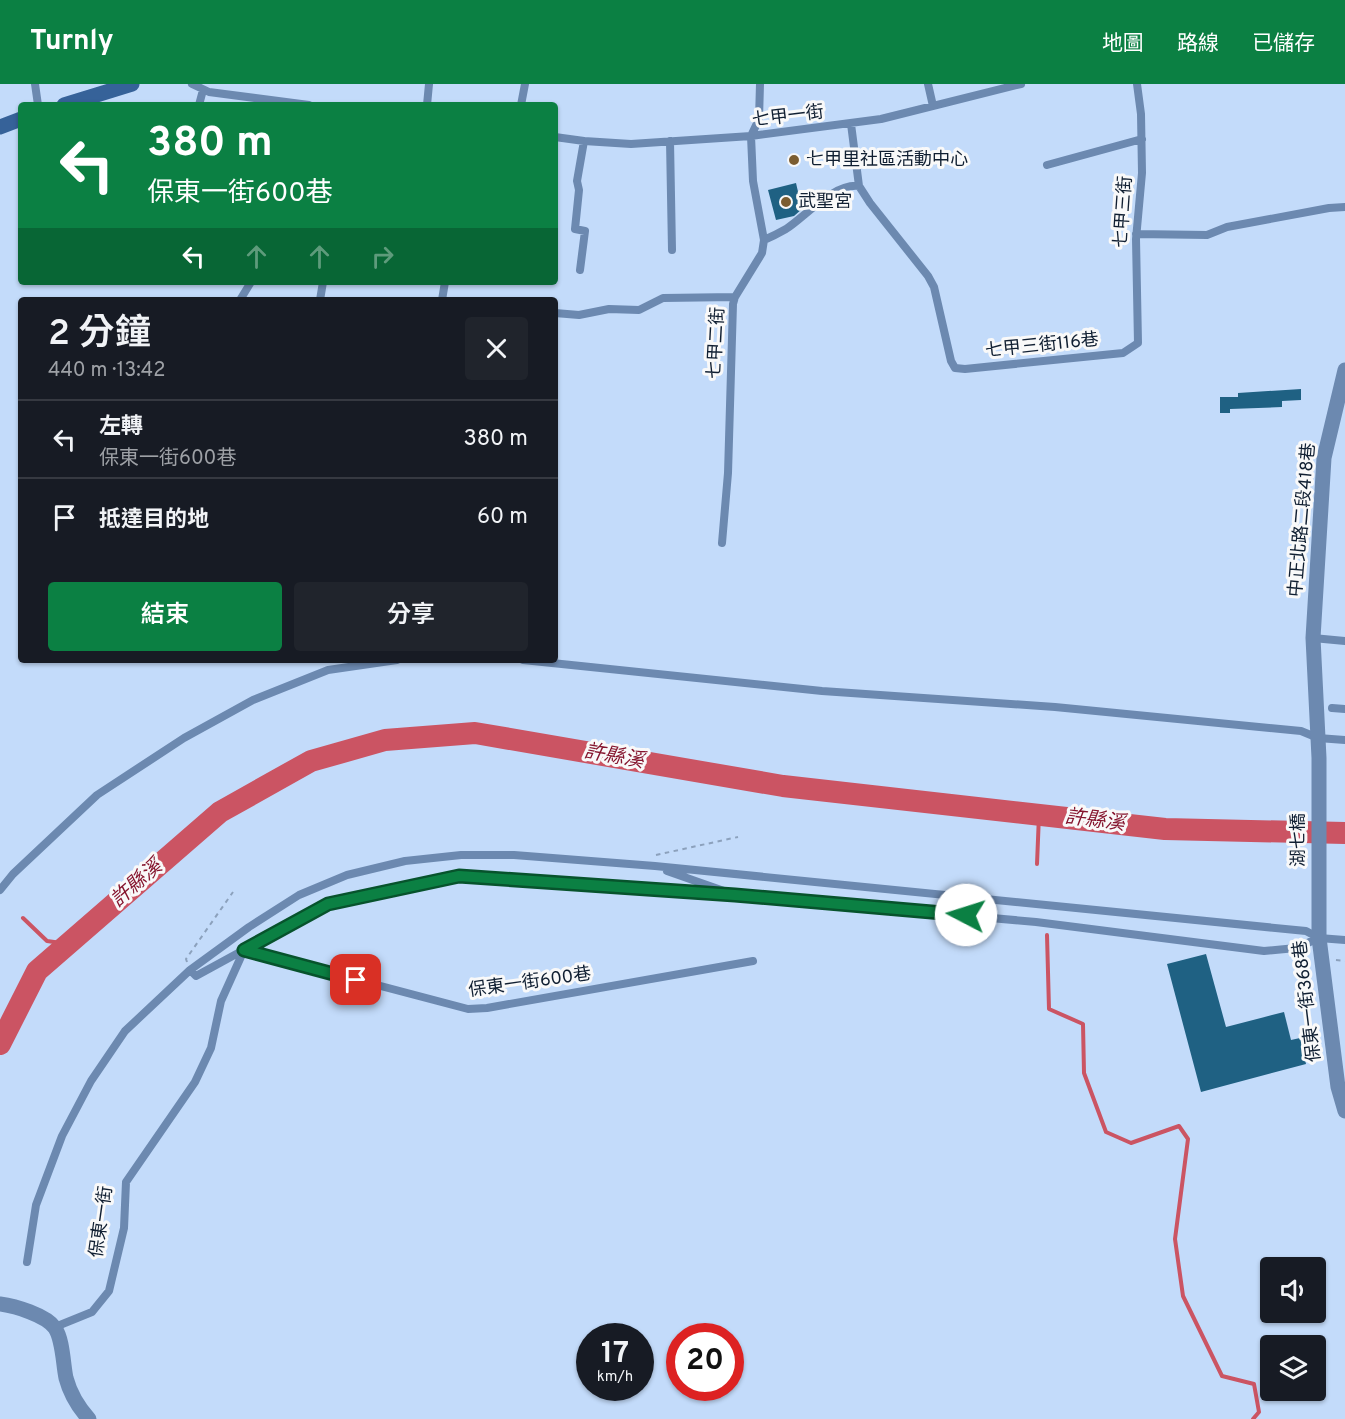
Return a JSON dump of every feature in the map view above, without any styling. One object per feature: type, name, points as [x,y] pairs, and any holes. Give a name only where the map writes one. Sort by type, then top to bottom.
[{"type":"main road","points":[[74,102],[132,84]]},
{"type":"main road","points":[[0,127],[18,120]]},
{"type":"street","name":"中正北路二段418巷","points":[[1313,638],[1324,458],[1345,370]]},
{"type":"street","points":[[1313,638],[1318,738]]},
{"type":"street","name":"湖七橋","points":[[1318,738],[1319,921]]},
{"type":"street","name":"保東一街368巷","points":[[1319,921],[1319,938],[1338,1087],[1345,1111]]},
{"type":"street","points":[[7,1305],[36,1314],[55,1328],[62,1350],[66,1380],[79,1408],[89,1419]]},
{"type":"lane","points":[[35,84],[38,102]]},
{"type":"lane","points":[[192,84],[202,90],[279,102]]},
{"type":"lane","points":[[426,102],[429,84]]},
{"type":"lane","points":[[522,102],[525,84]]},
{"type":"lane","points":[[760,84],[759,119],[751,136],[753,181],[764,240],[787,228],[823,200],[851,185],[859,186],[851,124]]},
{"type":"lane","points":[[928,84],[933,106]]},
{"type":"lane","name":"七甲一街","points":[[558,137],[631,144],[751,136],[851,124],[1021,84]]},
{"type":"lane","name":"七甲三街","points":[[1137,84],[1142,139],[1142,173],[1136,234],[1138,343]]},
{"type":"lane","points":[[200,102],[202,90]]},
{"type":"lane","points":[[1047,165],[1142,139]]},
{"type":"lane","points":[[580,270],[585,231],[575,229],[579,190],[577,181],[584,141]]},
{"type":"lane","points":[[670,141],[672,250]]},
{"type":"lane","name":"七甲三街116巷","points":[[859,186],[934,287],[951,361],[955,368],[965,369],[1123,352],[1138,343]]},
{"type":"lane","points":[[1136,234],[1208,235],[1227,227],[1345,207]]},
{"type":"lane","name":"七甲二街","points":[[722,543],[728,473],[730,361],[735,297],[762,253],[764,240]]},
{"type":"lane","points":[[558,313],[579,315],[609,309],[639,310],[663,298],[735,297]]},
{"type":"lane","points":[[1313,638],[1345,640]]},
{"type":"lane","points":[[0,890],[13,874],[97,795],[184,738],[253,700],[328,670],[376,663]]},
{"type":"lane","points":[[552,663],[822,691],[1056,707],[1301,731],[1318,738],[1345,740]]},
{"type":"lane","points":[[1332,708],[1345,709]]},
{"type":"lane","points":[[27,1262],[36,1205],[63,1136],[91,1081],[125,1031],[190,970],[249,927],[299,895],[346,875],[405,861],[461,855],[514,855],[655,866],[1212,920],[1306,931],[1319,938]]},
{"type":"lane","points":[[655,866],[735,895]]},
{"type":"lane","points":[[190,970],[196,976],[328,904],[459,876],[735,895],[1036,922],[1264,951],[1296,948],[1319,938],[1345,939]]},
{"type":"lane","name":"保東一街600巷","points":[[244,950],[468,1009],[487,1008],[753,961]]},
{"type":"lane","name":"保東一街","points":[[55,1328],[92,1312],[109,1291],[124,1228],[126,1182],[195,1082],[211,1048],[221,1001],[244,950]]},
{"type":"path","points":[[655,866],[656,855],[738,837]]},
{"type":"path","points":[[190,970],[186,959],[233,892]]},
{"type":"path","points":[[1332,960],[1345,961]]},
{"type":"building","name":"武聖宮","points":[[796,183],[802,209],[794,216],[776,220],[768,190]]},
{"type":"building","points":[[1301,389],[1301,400],[1282,401],[1282,407],[1230,409],[1230,413],[1220,413],[1220,397],[1238,397],[1238,393]]},
{"type":"building","points":[[1206,954],[1226,1027],[1284,1012],[1291,1040],[1300,1038],[1306,1064],[1201,1092],[1167,964]]},
{"type":"waterway","name":"許縣溪","points":[[0,1044],[37,971],[220,812],[311,761],[385,740],[475,733],[783,786],[1165,829],[1345,833]]},
{"type":"waterway","points":[[1037,864],[1039,815]]},
{"type":"waterway","points":[[23,918],[47,941],[68,944]]},
{"type":"waterway","points":[[1047,935],[1049,1009],[1083,1024],[1084,1073],[1106,1132],[1131,1143],[1179,1126],[1188,1139],[1175,1239],[1183,1296],[1222,1376],[1254,1384],[1259,1412],[1253,1419]]},
{"type":"place","name":"七甲里社區活動中心","points":[[794,160]]},
{"type":"place","name":"武聖宮","points":[[786,202]]},
{"type":"route","points":[[356,980],[244,950],[328,904],[459,876],[735,895],[966,915]]}]
